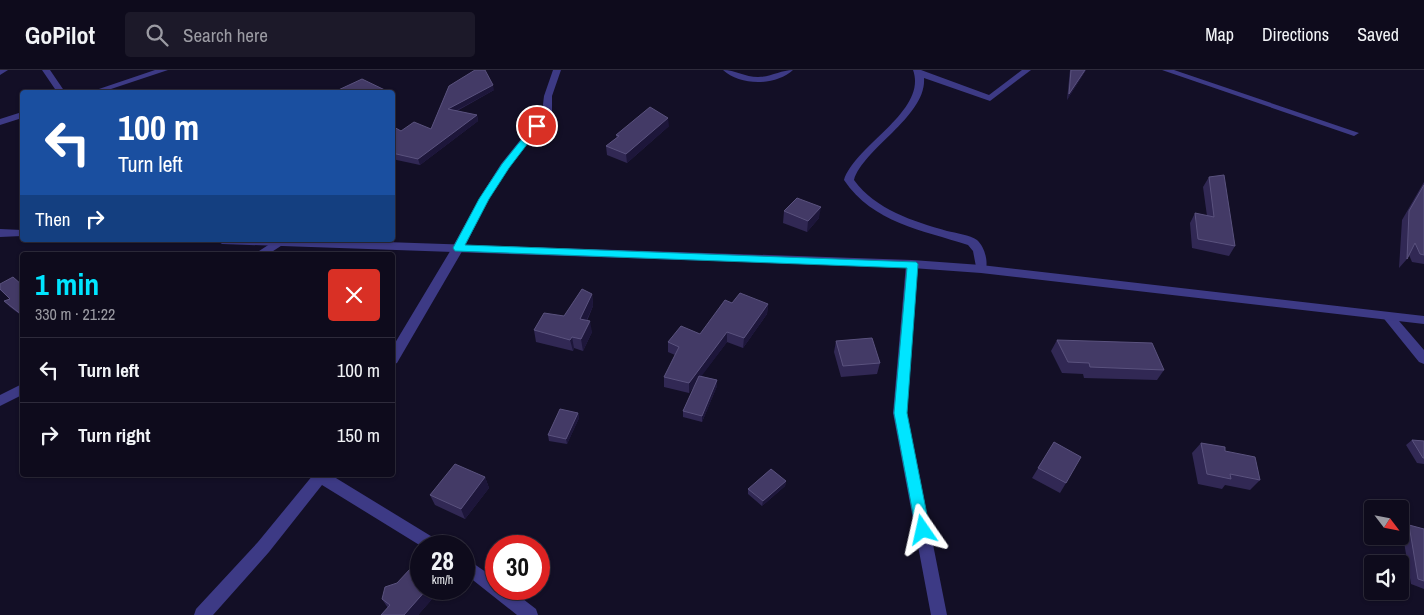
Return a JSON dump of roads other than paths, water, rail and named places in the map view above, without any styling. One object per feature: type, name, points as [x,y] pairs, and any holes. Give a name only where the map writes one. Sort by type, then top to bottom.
[{"type":"street","points":[[0,72],[4,70]]},
{"type":"street","points":[[46,70],[59,90]]},
{"type":"street","points":[[100,90],[164,70]]},
{"type":"street","points":[[395,355],[489,191],[505,166],[547,113],[548,96],[557,70]]},
{"type":"street","points":[[727,70],[748,80],[765,80],[789,70]]},
{"type":"street","points":[[919,72],[990,98],[1026,70]]},
{"type":"street","points":[[1166,70],[1354,133]]},
{"type":"street","points":[[919,72],[922,82],[906,114],[852,170],[849,180],[861,198],[878,209],[909,222],[972,242],[979,250],[981,269]]},
{"type":"street","points":[[0,122],[20,116]]},
{"type":"street","points":[[0,232],[20,233]]},
{"type":"street","points":[[264,252],[281,242],[912,264],[981,269],[1424,320]]},
{"type":"street","points":[[912,264],[900,413],[939,615]]},
{"type":"street","points":[[1389,316],[1424,359]]},
{"type":"street","points":[[0,401],[20,390]]},
{"type":"street","points":[[202,615],[247,567],[320,477]]},
{"type":"street","points":[[323,477],[416,535]]},
{"type":"street","points":[[512,600],[530,615]]}]
